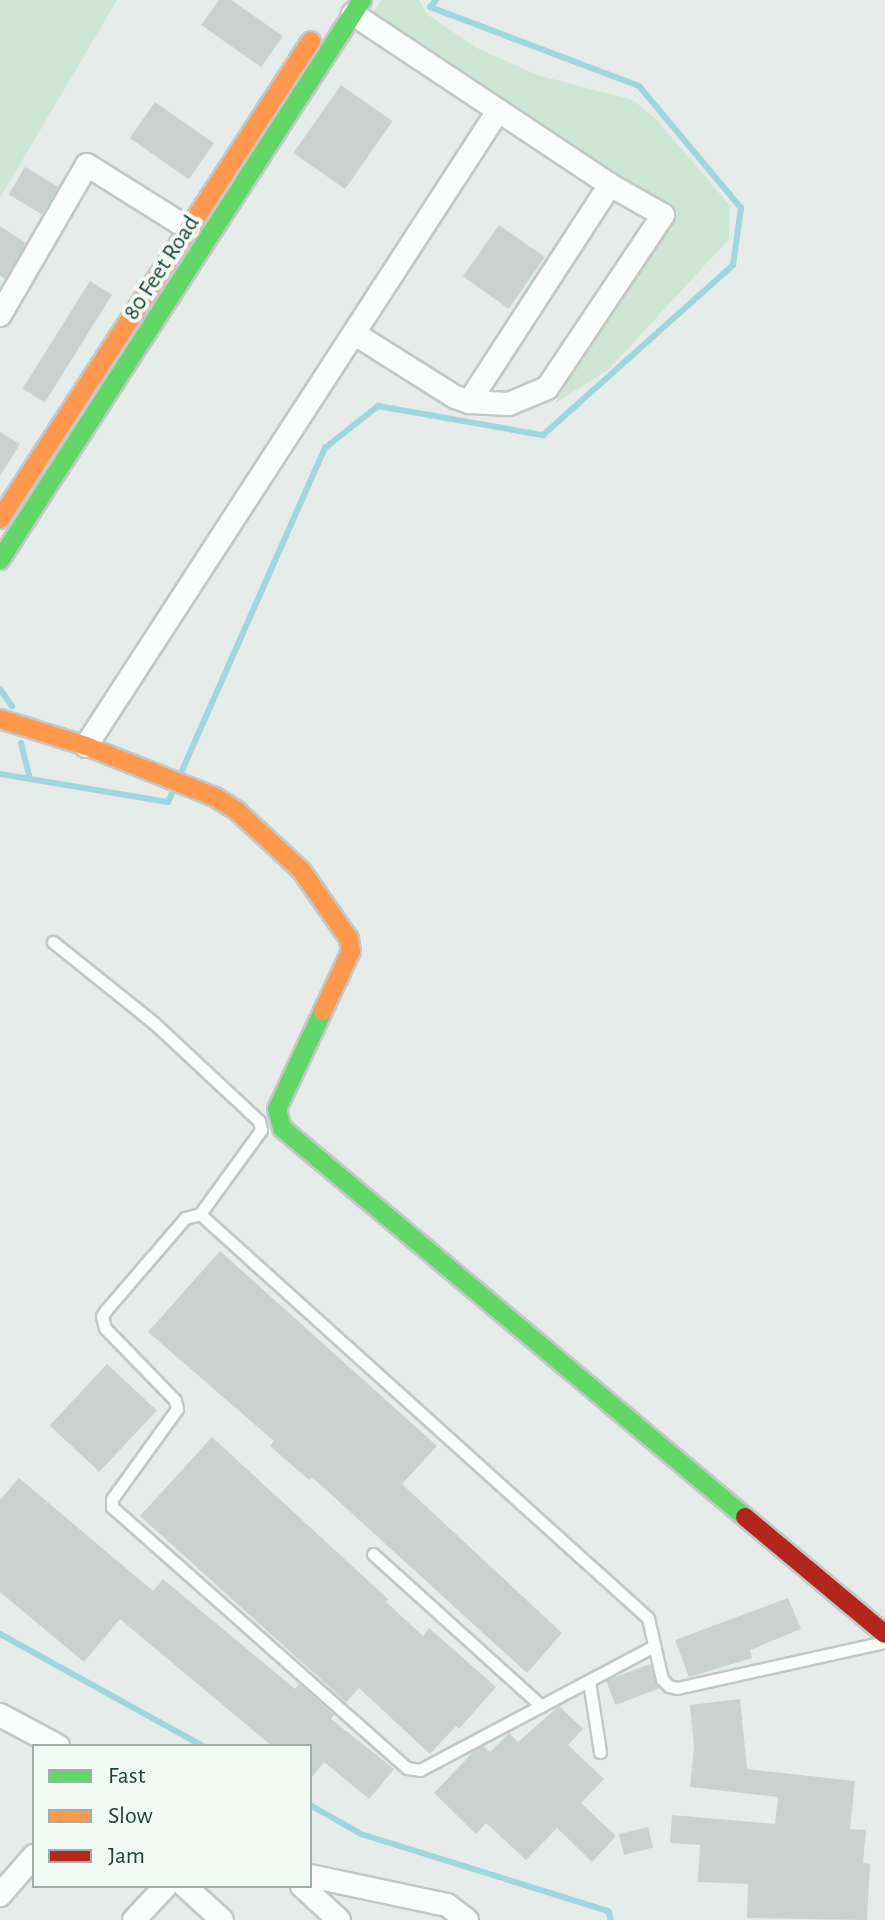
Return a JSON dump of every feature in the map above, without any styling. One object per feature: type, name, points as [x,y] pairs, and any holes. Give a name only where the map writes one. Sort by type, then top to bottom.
[{"type":"street","points":[[355,334],[469,402],[502,405],[547,388],[663,215],[610,185],[498,111],[357,7]]},
{"type":"street","name":"80 Feet Road","points":[[0,560],[357,7]]},
{"type":"street","name":"80 Feet Road","points":[[0,519],[319,30]]},
{"type":"street","points":[[86,746],[498,111]]},
{"type":"street","points":[[0,315],[87,165],[189,229]]},
{"type":"street","points":[[469,402],[610,185]]},
{"type":"street","points":[[0,719],[86,746],[187,785],[237,811],[301,870],[351,943],[351,958],[277,1109],[282,1128],[885,1634]]},
{"type":"street","points":[[2,1722],[53,1744]]},
{"type":"street","points":[[0,1895],[32,1858]]},
{"type":"street","points":[[312,1876],[447,1905],[467,1920]]},
{"type":"street","points":[[134,1920],[164,1888]]},
{"type":"street","points":[[187,1888],[222,1920]]},
{"type":"street","points":[[304,1888],[339,1920]]},
{"type":"lane","points":[[53,942],[154,1023],[259,1121],[261,1130],[200,1214],[185,1218],[102,1316],[105,1328],[175,1400],[177,1409],[112,1499],[112,1507],[411,1770],[420,1770],[654,1646]]},
{"type":"lane","points":[[200,1214],[648,1618],[662,1679],[677,1688],[885,1642]]},
{"type":"lane","points":[[373,1554],[541,1706]]},
{"type":"lane","points":[[589,1681],[600,1752]]},
{"type":"green space","points":[[0,0],[117,0],[0,198]]},
{"type":"green space","points":[[382,0],[419,0],[428,15],[477,48],[537,75],[633,100],[656,119],[730,206],[729,239],[609,369],[554,404],[676,210],[370,17]]},
{"type":"building","points":[[219,0],[231,0],[283,36],[261,67],[201,25]]},
{"type":"building","points":[[341,85],[393,121],[345,189],[293,153]]},
{"type":"building","points":[[155,102],[214,143],[189,179],[130,138]]},
{"type":"building","points":[[25,167],[58,187],[42,215],[9,194]]},
{"type":"building","points":[[499,225],[545,257],[509,309],[463,277]]},
{"type":"building","points":[[0,226],[26,243],[5,279],[0,276]]},
{"type":"building","points":[[90,281],[112,295],[45,402],[23,389]]},
{"type":"building","points":[[0,432],[20,444],[0,476]]},
{"type":"building","points":[[220,1251],[437,1446],[402,1484],[562,1633],[527,1673],[312,1477],[309,1480],[270,1446],[274,1441],[148,1332]]},
{"type":"building","points":[[107,1364],[157,1410],[99,1472],[50,1425]]},
{"type":"building","points":[[212,1437],[388,1599],[386,1602],[423,1636],[429,1628],[496,1687],[459,1729],[456,1726],[430,1754],[359,1688],[346,1702],[140,1516]]},
{"type":"building","points":[[19,1478],[153,1591],[163,1579],[295,1689],[299,1684],[334,1715],[331,1719],[394,1769],[369,1799],[324,1762],[312,1777],[312,1744],[270,1744],[120,1619],[84,1662],[0,1592],[0,1500]]},
{"type":"building","points":[[788,1598],[801,1629],[750,1650],[752,1658],[689,1677],[675,1640]]},
{"type":"building","points":[[650,1664],[659,1688],[615,1705],[606,1681]]},
{"type":"building","points":[[740,1699],[747,1769],[855,1781],[850,1829],[866,1830],[863,1863],[870,1864],[867,1920],[747,1918],[748,1884],[698,1882],[700,1845],[670,1843],[672,1815],[775,1824],[778,1797],[690,1787],[694,1747],[690,1705]]},
{"type":"building","points":[[559,1706],[583,1729],[568,1745],[604,1779],[581,1803],[616,1836],[592,1862],[557,1828],[526,1860],[486,1823],[476,1834],[434,1793],[475,1750],[484,1746],[490,1752],[509,1733],[518,1742]]},
{"type":"building","points":[[648,1827],[653,1847],[624,1855],[619,1834]]},
{"type":"waterway","points":[[180,775],[325,448],[378,406],[543,435],[733,265],[741,208],[639,86],[430,7],[436,0]]},
{"type":"waterway","points":[[0,689],[12,706]]},
{"type":"waterway","points":[[21,743],[30,779]]},
{"type":"waterway","points":[[0,774],[168,802],[174,789]]},
{"type":"waterway","points":[[0,1634],[199,1744]]},
{"type":"waterway","points":[[312,1806],[361,1834],[608,1911],[611,1920]]},
{"type":"traffic: fast","points":[[0,560],[362,0]]},
{"type":"traffic: fast","points":[[323,1011],[277,1109],[282,1128],[745,1517]]},
{"type":"traffic: slow","points":[[0,519],[311,41]]},
{"type":"traffic: slow","points":[[0,719],[86,746],[215,797],[237,811],[301,870],[349,939],[351,951],[323,1011]]},
{"type":"traffic: jam","points":[[745,1517],[885,1634]]}]
